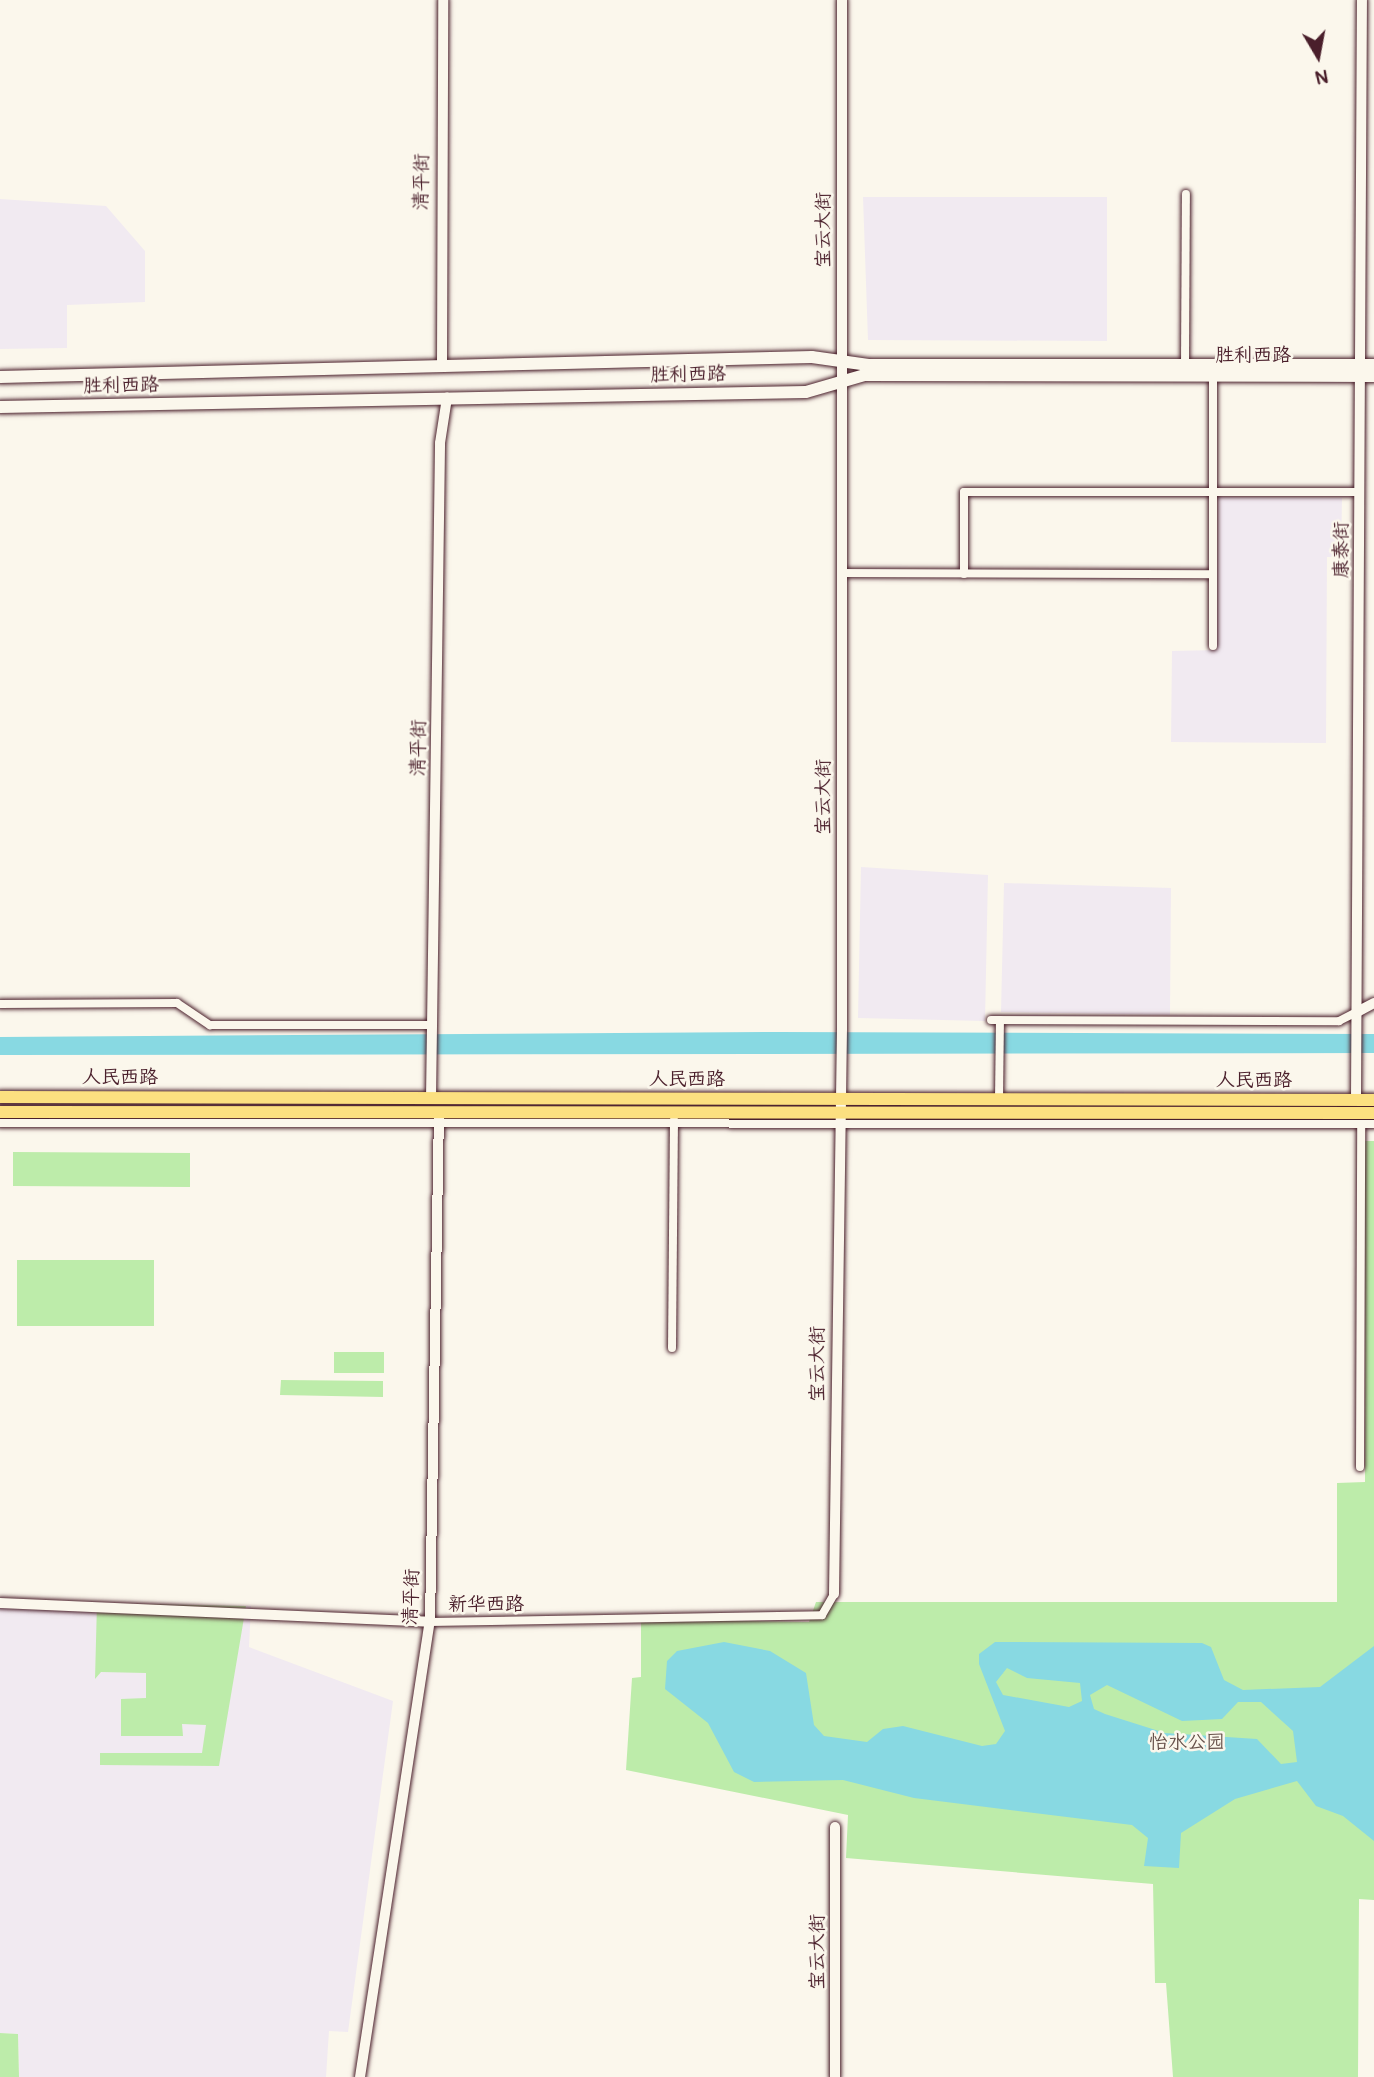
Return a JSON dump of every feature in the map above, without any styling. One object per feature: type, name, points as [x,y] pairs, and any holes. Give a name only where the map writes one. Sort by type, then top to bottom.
[{"type":"main road","name":"胜利西路","points":[[0,377],[442,364],[841,361],[1367,370]]},
{"type":"main road","name":"胜利西路","points":[[0,407],[806,392],[865,375],[1213,376],[1367,370]]},
{"type":"main road","name":"人民西路","points":[[0,1097],[431,1099],[837,1111],[1374,1113]]},
{"type":"main road","name":"人民西路","points":[[0,1112],[674,1118],[837,1111],[999,1099],[1374,1100]]},
{"type":"street","name":"清平街","points":[[442,364],[443,0]]},
{"type":"street","name":"宝云大街","points":[[834,1594],[837,1111],[842,1055],[842,0]]},
{"type":"street","name":"康泰街","points":[[1356,1100],[1360,1034],[1357,1012],[1360,492],[1367,370],[1362,0]]},
{"type":"street","points":[[1362,25],[1374,25]]},
{"type":"street","points":[[1185,365],[1186,194]]},
{"type":"street","points":[[1213,376],[1213,646]]},
{"type":"street","name":"清平街","points":[[431,1099],[440,443],[447,398]]},
{"type":"street","points":[[964,574],[964,492],[1360,492]]},
{"type":"street","points":[[841,573],[1213,574]]},
{"type":"street","points":[[0,1003],[177,1003],[210,1025],[433,1027]]},
{"type":"street","points":[[999,1099],[997,1023],[1339,1021],[1374,1003]]},
{"type":"street","points":[[837,1111],[1374,1124]]},
{"type":"street","name":"清平街","points":[[360,2077],[430,1622],[439,1117]]},
{"type":"street","points":[[0,1123],[439,1117]]},
{"type":"street","points":[[672,1348],[674,1118]]},
{"type":"street","points":[[1360,1467],[1361,1124]]},
{"type":"street","name":"新华西路","points":[[0,1603],[430,1622],[822,1615],[834,1594]]},
{"type":"street","name":"宝云大街","points":[[835,1826],[835,2077]]},
{"type":"shaded area","points":[[863,197],[1107,197],[1107,341],[868,340]]},
{"type":"shaded area","points":[[0,199],[106,206],[145,251],[145,302],[67,305],[67,348],[0,349]]},
{"type":"shaded area","points":[[1218,497],[1342,498],[1341,557],[1327,557],[1326,743],[1171,742],[1172,651],[1217,650]]},
{"type":"shaded area","points":[[861,867],[988,875],[985,1021],[858,1018]]},
{"type":"shaded area","points":[[1004,883],[1171,888],[1170,1015],[1001,1012]]},
{"type":"shaded area","points":[[0,1601],[251,1606],[249,1647],[393,1701],[348,2032],[329,2031],[326,2077],[19,2077],[18,2034],[0,2033]]},
{"type":"green space","name":"怡水公园","points":[[1365,1141],[1374,1141],[1374,1900],[1359,1899],[1358,2077],[1173,2077],[1166,1983],[1155,1983],[1153,1884],[846,1858],[848,1815],[626,1770],[632,1678],[641,1677],[641,1619],[809,1622],[816,1602],[1337,1602],[1337,1483],[1365,1482]]},
{"type":"green space","points":[[13,1152],[190,1153],[190,1187],[13,1186]]},
{"type":"green space","points":[[17,1260],[154,1260],[154,1326],[17,1326]]},
{"type":"green space","points":[[334,1352],[384,1352],[384,1373],[334,1373]]},
{"type":"green space","points":[[281,1380],[383,1381],[383,1397],[280,1395]]},
{"type":"green space","points":[[97,1603],[246,1606],[219,1766],[100,1765],[100,1753],[202,1753],[206,1725],[182,1724],[183,1736],[121,1736],[121,1699],[146,1698],[146,1673],[101,1672],[95,1679]]},
{"type":"green space","points":[[0,2033],[18,2034],[19,2077],[0,2077]]},
{"type":"water","points":[[778,1032],[1374,1034],[1374,1053],[0,1055],[0,1037]]},
{"type":"water","points":[[724,1642],[770,1651],[806,1673],[814,1725],[824,1736],[867,1742],[883,1729],[903,1726],[982,1746],[996,1744],[1005,1731],[979,1664],[979,1654],[995,1642],[1202,1643],[1211,1647],[1224,1680],[1243,1690],[1320,1687],[1374,1646],[1374,1841],[1343,1816],[1316,1806],[1297,1781],[1235,1799],[1181,1833],[1179,1868],[1144,1866],[1148,1838],[1132,1825],[914,1798],[843,1780],[754,1782],[734,1772],[708,1723],[665,1689],[667,1661],[677,1651]],"holes":[[[1007,1668],[1027,1678],[1080,1683],[1082,1701],[1069,1707],[1003,1695],[996,1682]],[[1107,1685],[1182,1721],[1222,1719],[1238,1702],[1261,1702],[1293,1731],[1297,1762],[1281,1764],[1257,1739],[1165,1733],[1105,1714],[1094,1709],[1090,1695]]]}]
